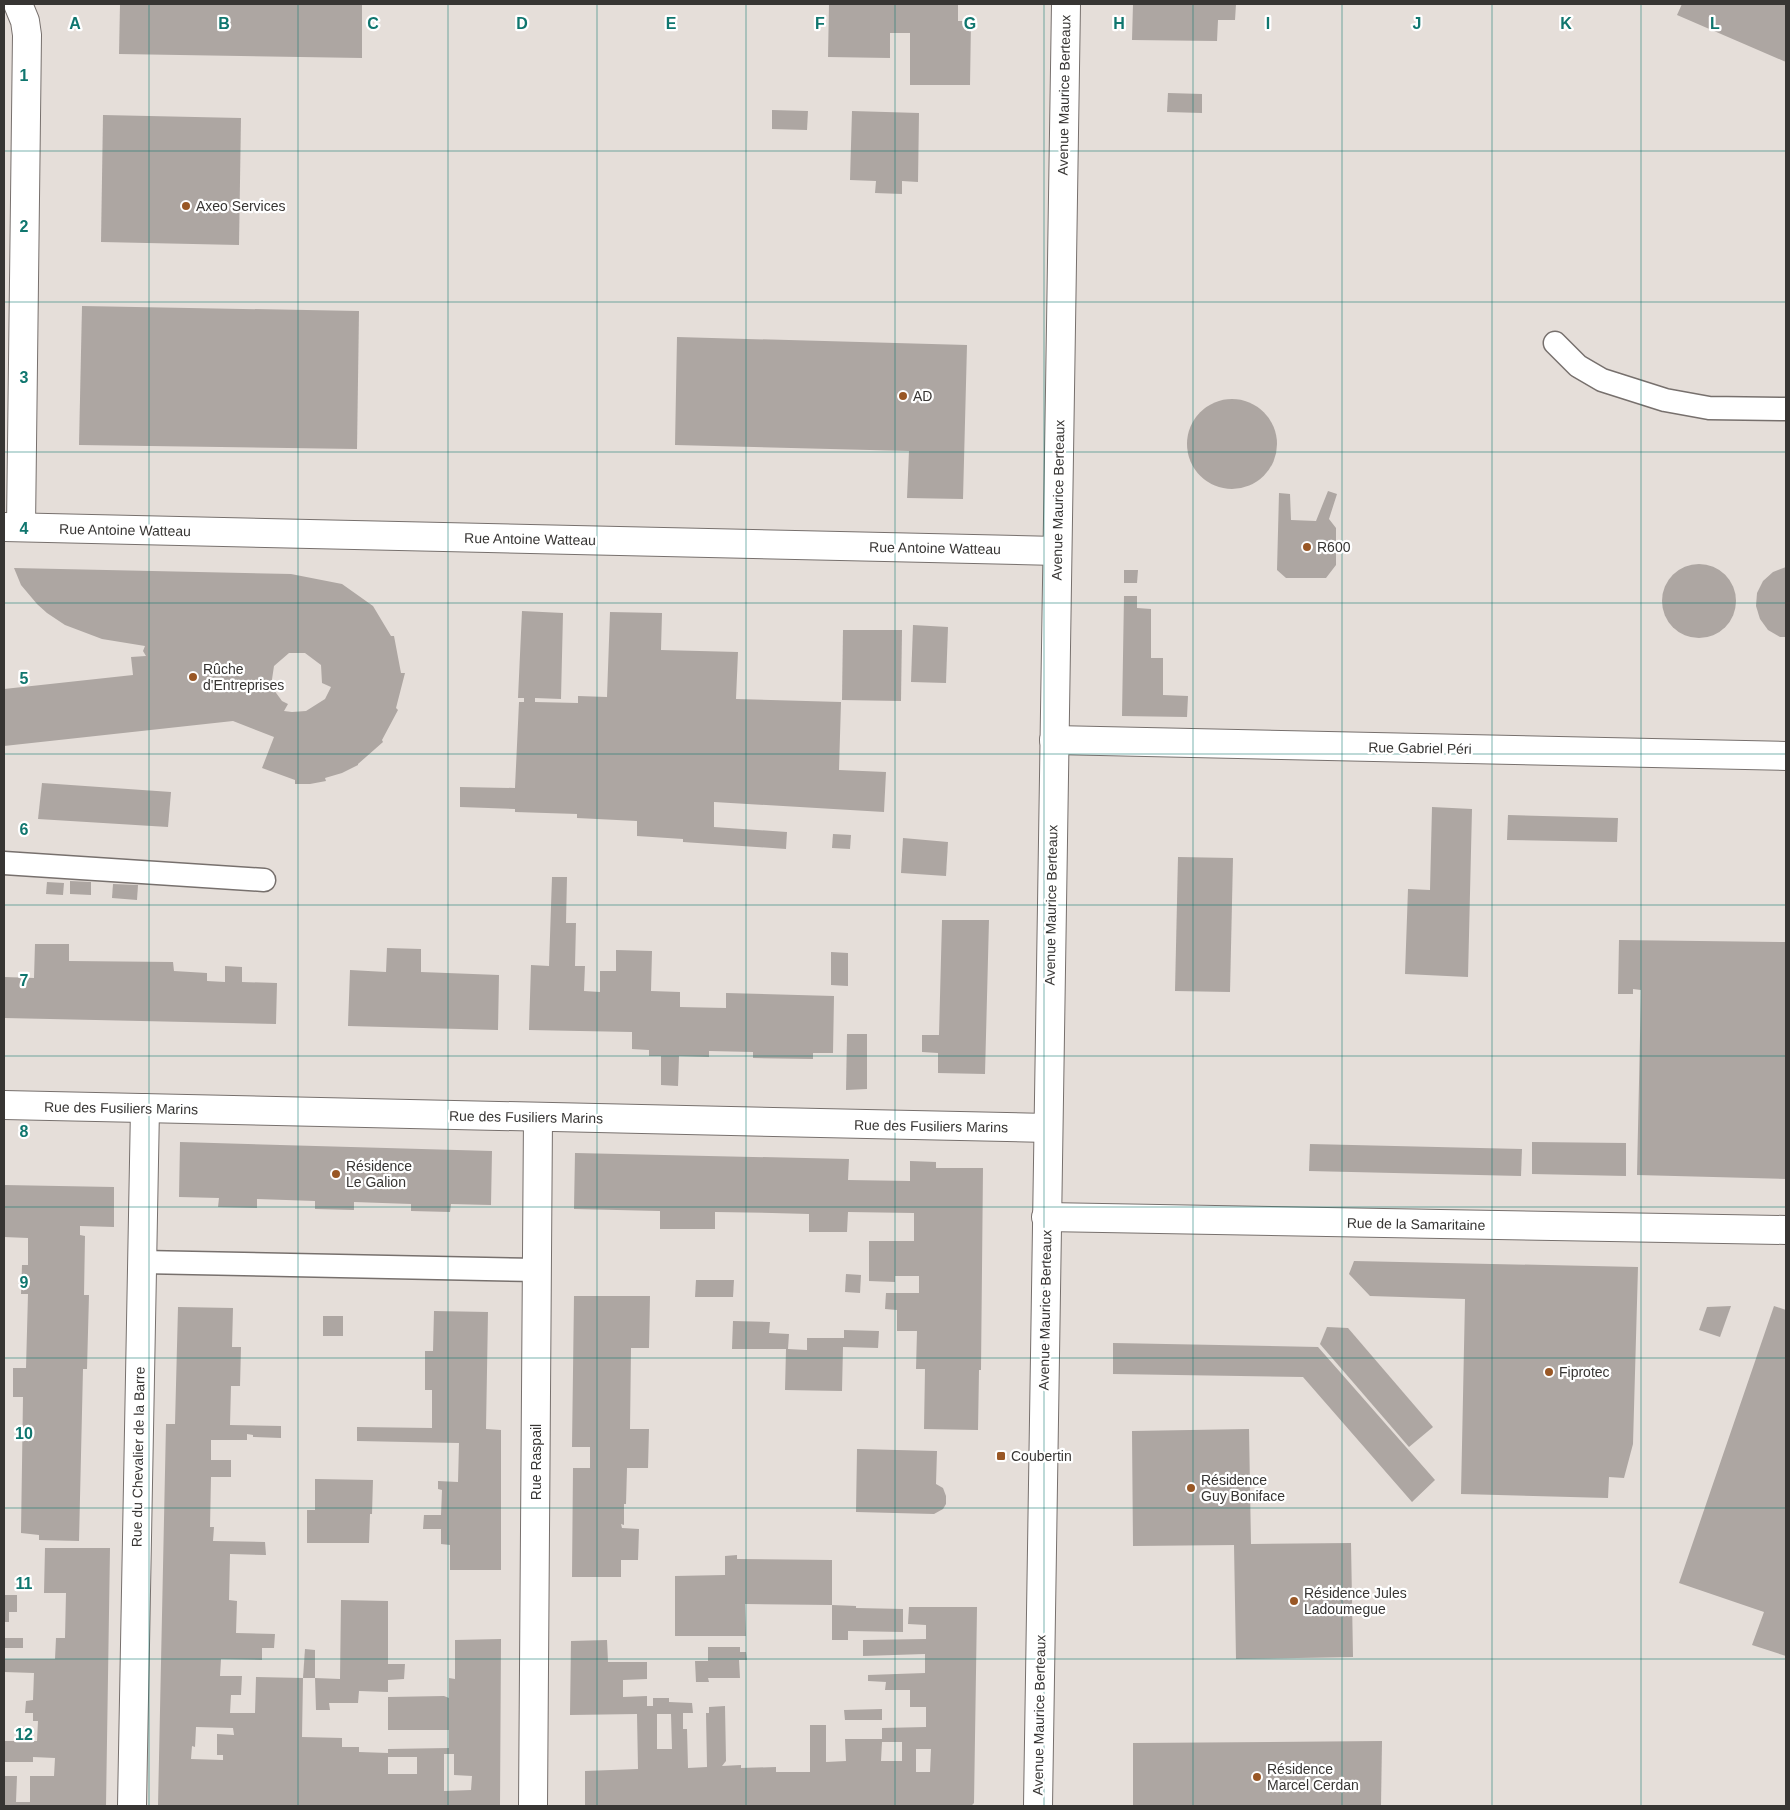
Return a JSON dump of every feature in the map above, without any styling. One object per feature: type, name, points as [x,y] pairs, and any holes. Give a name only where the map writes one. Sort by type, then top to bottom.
[{"type":"street","points":[[12,527],[27,35],[25,21],[18,4]]},
{"type":"street","name":"Avenue Maurice Berteaux","points":[[1038,1806],[1066,4]]},
{"type":"street","name":"Rue Antoine Watteau","points":[[12,527],[1057,551]]},
{"type":"street","name":"Rue Gabriel Péri","points":[[1054,740],[1786,756]]},
{"type":"street","name":"Rue des Fusiliers Marins","points":[[4,1105],[1048,1128]]},
{"type":"street","name":"Rue du Chevalier de la Barre","points":[[132,1806],[145,1108]]},
{"type":"street","name":"Rue Raspail","points":[[533,1806],[538,1117]]},
{"type":"street","name":"Rue de la Samaritaine","points":[[1046,1217],[1786,1230]]},
{"type":"lane","points":[[1555,343],[1578,366],[1602,380],[1665,400],[1709,408],[1786,409]]},
{"type":"lane","points":[[4,863],[264,880]]},
{"type":"lane","points":[[142,1262],[537,1270]]},
{"type":"building","points":[[120,4],[362,4],[362,58],[119,54]]},
{"type":"building","points":[[829,4],[958,4],[958,21],[971,21],[970,85],[910,85],[910,33],[890,33],[890,58],[828,57]]},
{"type":"building","points":[[1133,4],[1236,4],[1235,20],[1218,20],[1217,41],[1132,40]]},
{"type":"building","points":[[1682,4],[1786,4],[1786,62],[1677,15]]},
{"type":"building","points":[[1168,93],[1202,94],[1202,113],[1167,112]]},
{"type":"building","points":[[772,110],[808,111],[807,130],[772,129]]},
{"type":"building","points":[[852,111],[919,113],[918,182],[902,181],[902,194],[875,193],[876,181],[850,180]]},
{"type":"building","points":[[103,115],[241,118],[239,245],[101,242]]},
{"type":"building","points":[[82,306],[359,311],[357,449],[79,445]]},
{"type":"building","points":[[677,337],[967,345],[963,499],[907,498],[909,451],[675,445]]},
{"type":"building","points":[[1232,399],[1249,403],[1264,412],[1273,427],[1277,444],[1273,461],[1264,476],[1249,485],[1232,489],[1215,485],[1200,476],[1191,461],[1187,444],[1191,427],[1200,412],[1215,403]]},
{"type":"building","name":"R600","points":[[1328,491],[1337,494],[1329,519],[1336,528],[1336,565],[1326,578],[1286,578],[1277,570],[1279,493],[1290,494],[1291,520],[1316,521]]},
{"type":"building","points":[[1699,564],[1713,567],[1725,575],[1733,587],[1736,601],[1733,615],[1725,627],[1713,635],[1699,638],[1685,635],[1673,627],[1665,615],[1662,601],[1665,587],[1673,575],[1685,567]]},
{"type":"building","points":[[1786,567],[1786,637],[1780,637],[1768,630],[1760,619],[1756,606],[1757,593],[1763,581],[1773,572]]},
{"type":"building","name":"Rûche d'Entreprises","points":[[14,568],[291,574],[342,584],[373,606],[391,636],[394,636],[401,673],[405,673],[396,708],[398,710],[382,740],[383,742],[358,765],[342,773],[325,778],[326,781],[310,784],[295,784],[295,780],[262,768],[274,737],[233,721],[4,746],[4,689],[133,675],[131,657],[146,656],[143,651],[145,646],[102,639],[65,625],[37,604],[21,585]],"holes":[[[289,653],[305,653],[321,665],[322,683],[331,687],[325,699],[306,711],[284,711],[288,704],[282,701],[271,686],[274,666]]]},
{"type":"building","points":[[1124,570],[1138,570],[1137,583],[1124,583]]},
{"type":"building","points":[[1124,596],[1137,596],[1137,608],[1151,609],[1151,658],[1163,658],[1163,695],[1188,696],[1187,717],[1122,716]]},
{"type":"building","points":[[522,611],[563,613],[561,699],[535,698],[535,702],[578,703],[578,696],[607,697],[610,612],[662,613],[661,650],[738,652],[736,699],[841,702],[839,770],[886,772],[884,812],[714,802],[714,827],[787,832],[786,849],[683,842],[683,839],[637,836],[637,821],[577,818],[577,814],[515,812],[515,809],[460,807],[460,787],[515,788],[519,702],[524,702],[524,698],[518,698]]},
{"type":"building","points":[[913,625],[948,627],[946,683],[911,682]]},
{"type":"building","points":[[843,630],[902,630],[901,701],[842,700]]},
{"type":"building","points":[[42,783],[171,792],[168,827],[38,819]]},
{"type":"building","points":[[1432,807],[1472,809],[1468,977],[1405,974],[1408,889],[1430,890]]},
{"type":"building","points":[[1508,815],[1618,818],[1617,842],[1507,840]]},
{"type":"building","points":[[833,834],[851,835],[850,849],[832,848]]},
{"type":"building","points":[[903,838],[948,842],[946,876],[901,873]]},
{"type":"building","points":[[1178,857],[1233,858],[1230,992],[1175,991]]},
{"type":"building","points":[[552,877],[567,877],[566,923],[576,923],[575,966],[585,966],[584,991],[600,992],[600,971],[616,971],[616,950],[652,951],[651,991],[680,992],[680,1007],[726,1008],[726,993],[834,996],[833,1053],[813,1053],[813,1059],[753,1058],[753,1052],[709,1051],[709,1057],[679,1056],[678,1086],[661,1085],[661,1056],[649,1056],[649,1050],[632,1049],[632,1032],[529,1030],[531,965],[549,966]]},
{"type":"building","points":[[70,881],[91,882],[91,895],[70,894]]},
{"type":"building","points":[[47,882],[64,883],[63,895],[46,894]]},
{"type":"building","points":[[113,884],[138,885],[137,900],[112,898]]},
{"type":"building","points":[[942,920],[989,920],[985,1074],[938,1073],[938,1053],[922,1052],[922,1035],[939,1035]]},
{"type":"building","points":[[1619,940],[1786,942],[1786,1179],[1637,1175],[1641,990],[1633,989],[1633,994],[1618,994]]},
{"type":"building","points":[[35,944],[69,944],[69,961],[173,962],[174,971],[207,973],[207,981],[225,982],[225,966],[242,967],[242,982],[277,983],[276,1024],[4,1018],[4,977],[34,978]]},
{"type":"building","points":[[387,948],[421,949],[421,972],[499,975],[498,1030],[348,1026],[350,970],[386,972]]},
{"type":"building","points":[[831,952],[848,953],[848,986],[831,985]]},
{"type":"building","points":[[847,1034],[867,1034],[867,1089],[846,1090]]},
{"type":"building","name":"Résidence Le Galion","points":[[180,1142],[492,1151],[491,1205],[451,1204],[450,1212],[411,1211],[411,1204],[354,1202],[354,1210],[315,1209],[315,1201],[257,1199],[257,1208],[218,1207],[219,1198],[179,1197]]},
{"type":"building","points":[[1532,1142],[1626,1143],[1626,1176],[1532,1174]]},
{"type":"building","points":[[1310,1144],[1522,1149],[1521,1176],[1309,1171]]},
{"type":"building","points":[[575,1153],[849,1159],[848,1180],[910,1181],[910,1161],[936,1162],[936,1168],[983,1168],[981,1370],[979,1370],[978,1430],[924,1429],[925,1369],[916,1369],[917,1331],[897,1331],[897,1310],[885,1309],[886,1293],[919,1293],[919,1276],[895,1276],[895,1282],[869,1281],[869,1241],[914,1241],[914,1213],[848,1212],[847,1232],[809,1232],[809,1214],[715,1212],[715,1229],[660,1229],[660,1211],[574,1209]]},
{"type":"building","points":[[4,1185],[114,1187],[114,1227],[80,1226],[80,1235],[85,1236],[84,1295],[89,1295],[87,1369],[83,1369],[79,1541],[39,1540],[39,1535],[21,1533],[23,1397],[13,1397],[13,1368],[26,1368],[28,1294],[21,1294],[22,1265],[28,1265],[28,1238],[4,1237]]},
{"type":"building","name":"Fiprotec","points":[[1354,1261],[1638,1267],[1633,1444],[1624,1478],[1609,1477],[1608,1498],[1461,1494],[1465,1299],[1370,1296],[1349,1274]]},
{"type":"building","points":[[846,1274],[861,1275],[860,1293],[845,1292]]},
{"type":"building","points":[[696,1280],[734,1280],[733,1297],[695,1297]]},
{"type":"building","points":[[574,1296],[650,1296],[649,1348],[631,1348],[630,1429],[649,1429],[648,1468],[627,1468],[624,1525],[621,1524],[622,1528],[639,1529],[638,1560],[621,1560],[621,1577],[572,1577],[573,1468],[590,1468],[590,1447],[572,1447]]},
{"type":"building","points":[[1731,1306],[1720,1337],[1699,1330],[1707,1307]]},
{"type":"building","points":[[1774,1306],[1786,1310],[1786,1656],[1752,1645],[1764,1612],[1679,1583]]},
{"type":"building","points":[[178,1307],[233,1308],[232,1347],[241,1347],[240,1386],[231,1386],[230,1425],[281,1426],[281,1438],[253,1437],[253,1435],[247,1434],[247,1440],[211,1440],[211,1460],[231,1460],[231,1477],[211,1477],[210,1527],[214,1527],[213,1541],[265,1542],[266,1555],[230,1554],[229,1600],[237,1601],[236,1633],[275,1634],[274,1648],[262,1648],[262,1660],[221,1659],[220,1676],[242,1676],[241,1695],[231,1695],[230,1713],[255,1713],[256,1677],[303,1678],[302,1737],[342,1738],[342,1747],[359,1747],[359,1752],[388,1753],[388,1749],[449,1748],[449,1730],[388,1730],[388,1697],[444,1696],[449,1698],[449,1678],[455,1679],[455,1640],[501,1639],[500,1806],[158,1806],[166,1424],[175,1424]],"holes":[[[196,1727],[233,1728],[234,1735],[217,1734],[217,1755],[223,1755],[223,1760],[191,1759],[192,1746],[195,1747]],[[444,1754],[454,1754],[454,1775],[472,1776],[471,1790],[444,1791]],[[388,1757],[417,1757],[417,1774],[388,1774]]]},
{"type":"building","points":[[434,1311],[488,1312],[486,1429],[501,1430],[501,1570],[450,1570],[450,1545],[441,1544],[441,1529],[423,1529],[424,1515],[441,1515],[442,1490],[438,1489],[438,1481],[458,1482],[459,1443],[357,1441],[357,1427],[432,1428],[432,1390],[425,1390],[425,1351],[433,1351]]},
{"type":"building","points":[[323,1316],[343,1316],[343,1336],[323,1336]]},
{"type":"building","points":[[733,1321],[770,1322],[769,1333],[789,1334],[788,1349],[807,1350],[807,1338],[844,1338],[844,1330],[879,1331],[878,1348],[843,1347],[842,1391],[785,1390],[786,1349],[732,1349]]},
{"type":"building","points":[[1327,1327],[1348,1328],[1433,1427],[1409,1447],[1320,1344]]},
{"type":"building","points":[[1113,1343],[1318,1347],[1435,1480],[1412,1502],[1303,1377],[1113,1374]]},
{"type":"building","points":[[1249,1429],[1251,1544],[1351,1543],[1353,1657],[1236,1659],[1234,1545],[1133,1546],[1132,1431]]},
{"type":"building","points":[[857,1449],[937,1451],[936,1484],[943,1488],[946,1496],[946,1504],[943,1509],[934,1514],[856,1512]]},
{"type":"building","points":[[315,1479],[373,1480],[369,1543],[307,1543],[307,1510],[315,1510]]},
{"type":"building","points":[[45,1548],[110,1548],[106,1806],[4,1806],[4,1776],[17,1776],[16,1802],[30,1802],[30,1776],[54,1776],[55,1758],[33,1757],[33,1762],[4,1762],[4,1741],[37,1741],[38,1721],[33,1721],[33,1713],[25,1713],[26,1701],[33,1700],[34,1673],[4,1672],[4,1659],[55,1659],[56,1638],[65,1638],[66,1593],[44,1593]]},
{"type":"building","points":[[737,1555],[737,1559],[832,1560],[832,1605],[745,1604],[746,1636],[675,1636],[675,1576],[725,1575],[725,1556]]},
{"type":"building","points":[[4,1595],[17,1595],[17,1612],[9,1612],[9,1622],[4,1622]]},
{"type":"building","points":[[341,1600],[388,1601],[388,1664],[405,1664],[404,1679],[388,1680],[388,1692],[359,1691],[358,1703],[329,1703],[330,1710],[316,1710],[315,1678],[340,1679]]},
{"type":"building","points":[[832,1605],[856,1606],[856,1608],[903,1609],[903,1632],[848,1631],[848,1640],[832,1640]]},
{"type":"building","points":[[909,1607],[977,1607],[974,1803],[971,1806],[585,1806],[585,1771],[638,1769],[637,1714],[570,1715],[571,1641],[607,1640],[608,1662],[647,1662],[647,1679],[623,1680],[623,1697],[647,1696],[647,1706],[653,1706],[653,1698],[669,1698],[669,1702],[692,1703],[693,1713],[683,1713],[683,1729],[687,1729],[688,1768],[707,1767],[706,1713],[709,1713],[709,1707],[725,1706],[726,1761],[722,1766],[741,1765],[741,1768],[776,1767],[776,1772],[810,1772],[810,1725],[826,1725],[826,1762],[846,1761],[845,1739],[882,1739],[882,1728],[926,1727],[926,1707],[910,1707],[910,1690],[885,1690],[886,1682],[868,1681],[868,1675],[925,1673],[925,1654],[863,1656],[863,1640],[926,1639],[926,1625],[908,1624]],"holes":[[[657,1714],[671,1714],[672,1749],[657,1749]],[[882,1742],[902,1742],[902,1761],[881,1761]],[[916,1749],[931,1749],[930,1772],[916,1772]]]},
{"type":"building","points":[[4,1638],[23,1638],[23,1648],[4,1648]]},
{"type":"building","points":[[708,1647],[740,1647],[740,1652],[746,1652],[747,1660],[739,1660],[740,1678],[708,1678],[709,1682],[696,1682],[695,1661],[708,1661]]},
{"type":"building","points":[[305,1649],[315,1650],[315,1678],[303,1678]]},
{"type":"building","points":[[882,1709],[882,1720],[845,1720],[844,1710]]},
{"type":"building","name":"Résidence Marcel Cerdan","points":[[1382,1741],[1381,1806],[1133,1806],[1133,1743]]},
{"type":"place","name":"Axeo Services","points":[[186,206]]},
{"type":"place","name":"AD","points":[[903,396]]},
{"type":"place","name":"R600","points":[[1307,547]]},
{"type":"place","name":"Rûche d'Entreprises","points":[[193,677]]},
{"type":"place","name":"Résidence Le Galion","points":[[336,1174]]},
{"type":"place","name":"Fiprotec","points":[[1549,1372]]},
{"type":"place","name":"Coubertin","points":[[1001,1456]]},
{"type":"place","name":"Résidence Guy Boniface","points":[[1191,1488]]},
{"type":"place","name":"Résidence Jules Ladoumegue","points":[[1294,1601]]},
{"type":"place","name":"Résidence Marcel Cerdan","points":[[1257,1777]]}]
